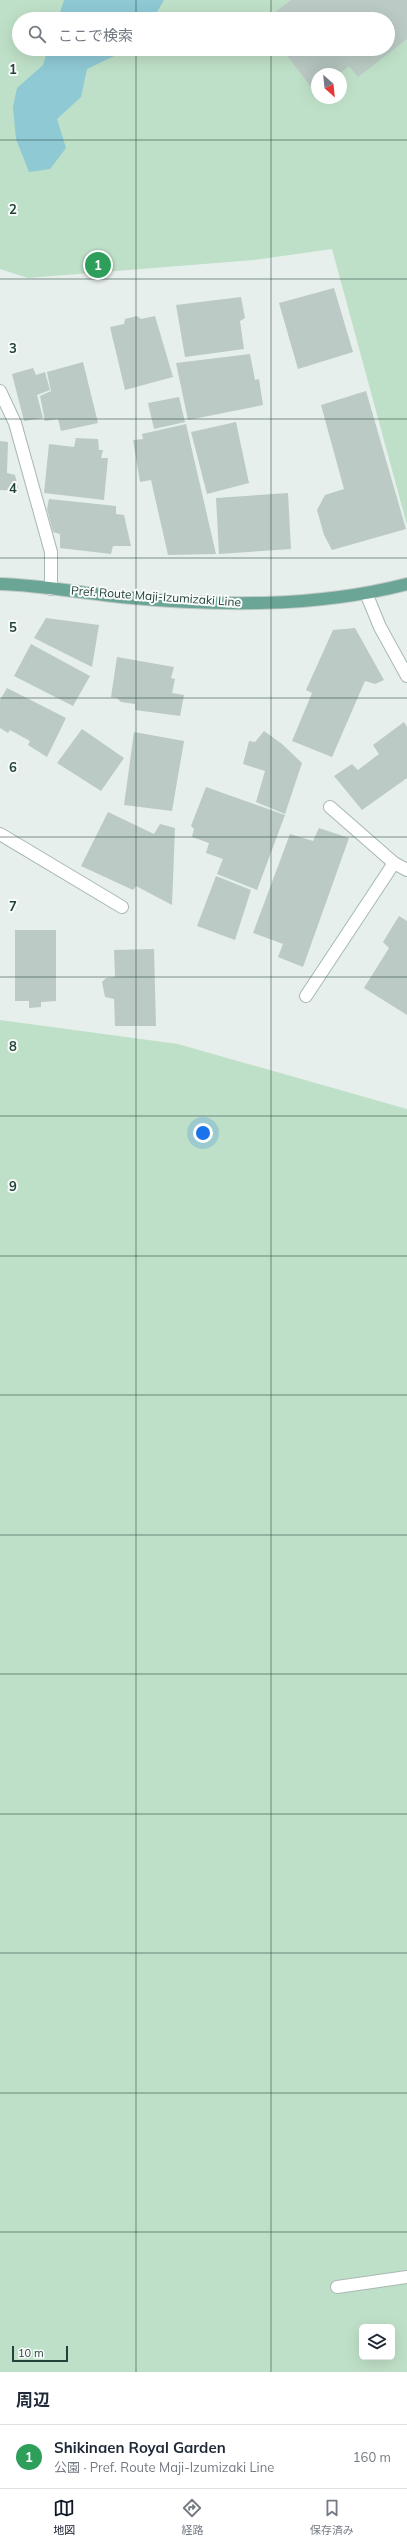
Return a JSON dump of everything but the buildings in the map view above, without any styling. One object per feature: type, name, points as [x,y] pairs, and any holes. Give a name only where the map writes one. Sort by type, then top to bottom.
[{"type":"main road","name":"Pref. Route Maji-Izumizaki Line","points":[[0,584],[121,597],[227,603],[308,600],[366,593],[407,584]]},
{"type":"street","points":[[0,391],[15,423],[51,552],[51,589]]},
{"type":"street","points":[[366,593],[380,627],[407,676]]},
{"type":"street","points":[[330,807],[394,862],[407,870]]},
{"type":"street","points":[[0,834],[122,907]]},
{"type":"street","points":[[306,996],[394,862]]},
{"type":"street","points":[[337,2287],[407,2277]]},
{"type":"green space","points":[[0,0],[407,0],[407,525],[332,249],[254,260],[28,278],[0,269]]},
{"type":"green space","points":[[0,1020],[178,1044],[407,1109],[407,2372],[0,2372]]},
{"type":"water","points":[[64,0],[164,0],[157,12],[60,12]]},
{"type":"water","points":[[46,56],[114,56],[87,69],[81,97],[57,119],[66,148],[50,169],[29,172],[16,139],[13,107],[17,88],[43,65]]},
{"type":"place","name":"Shikinaen Royal Garden","points":[[98,265]]}]
